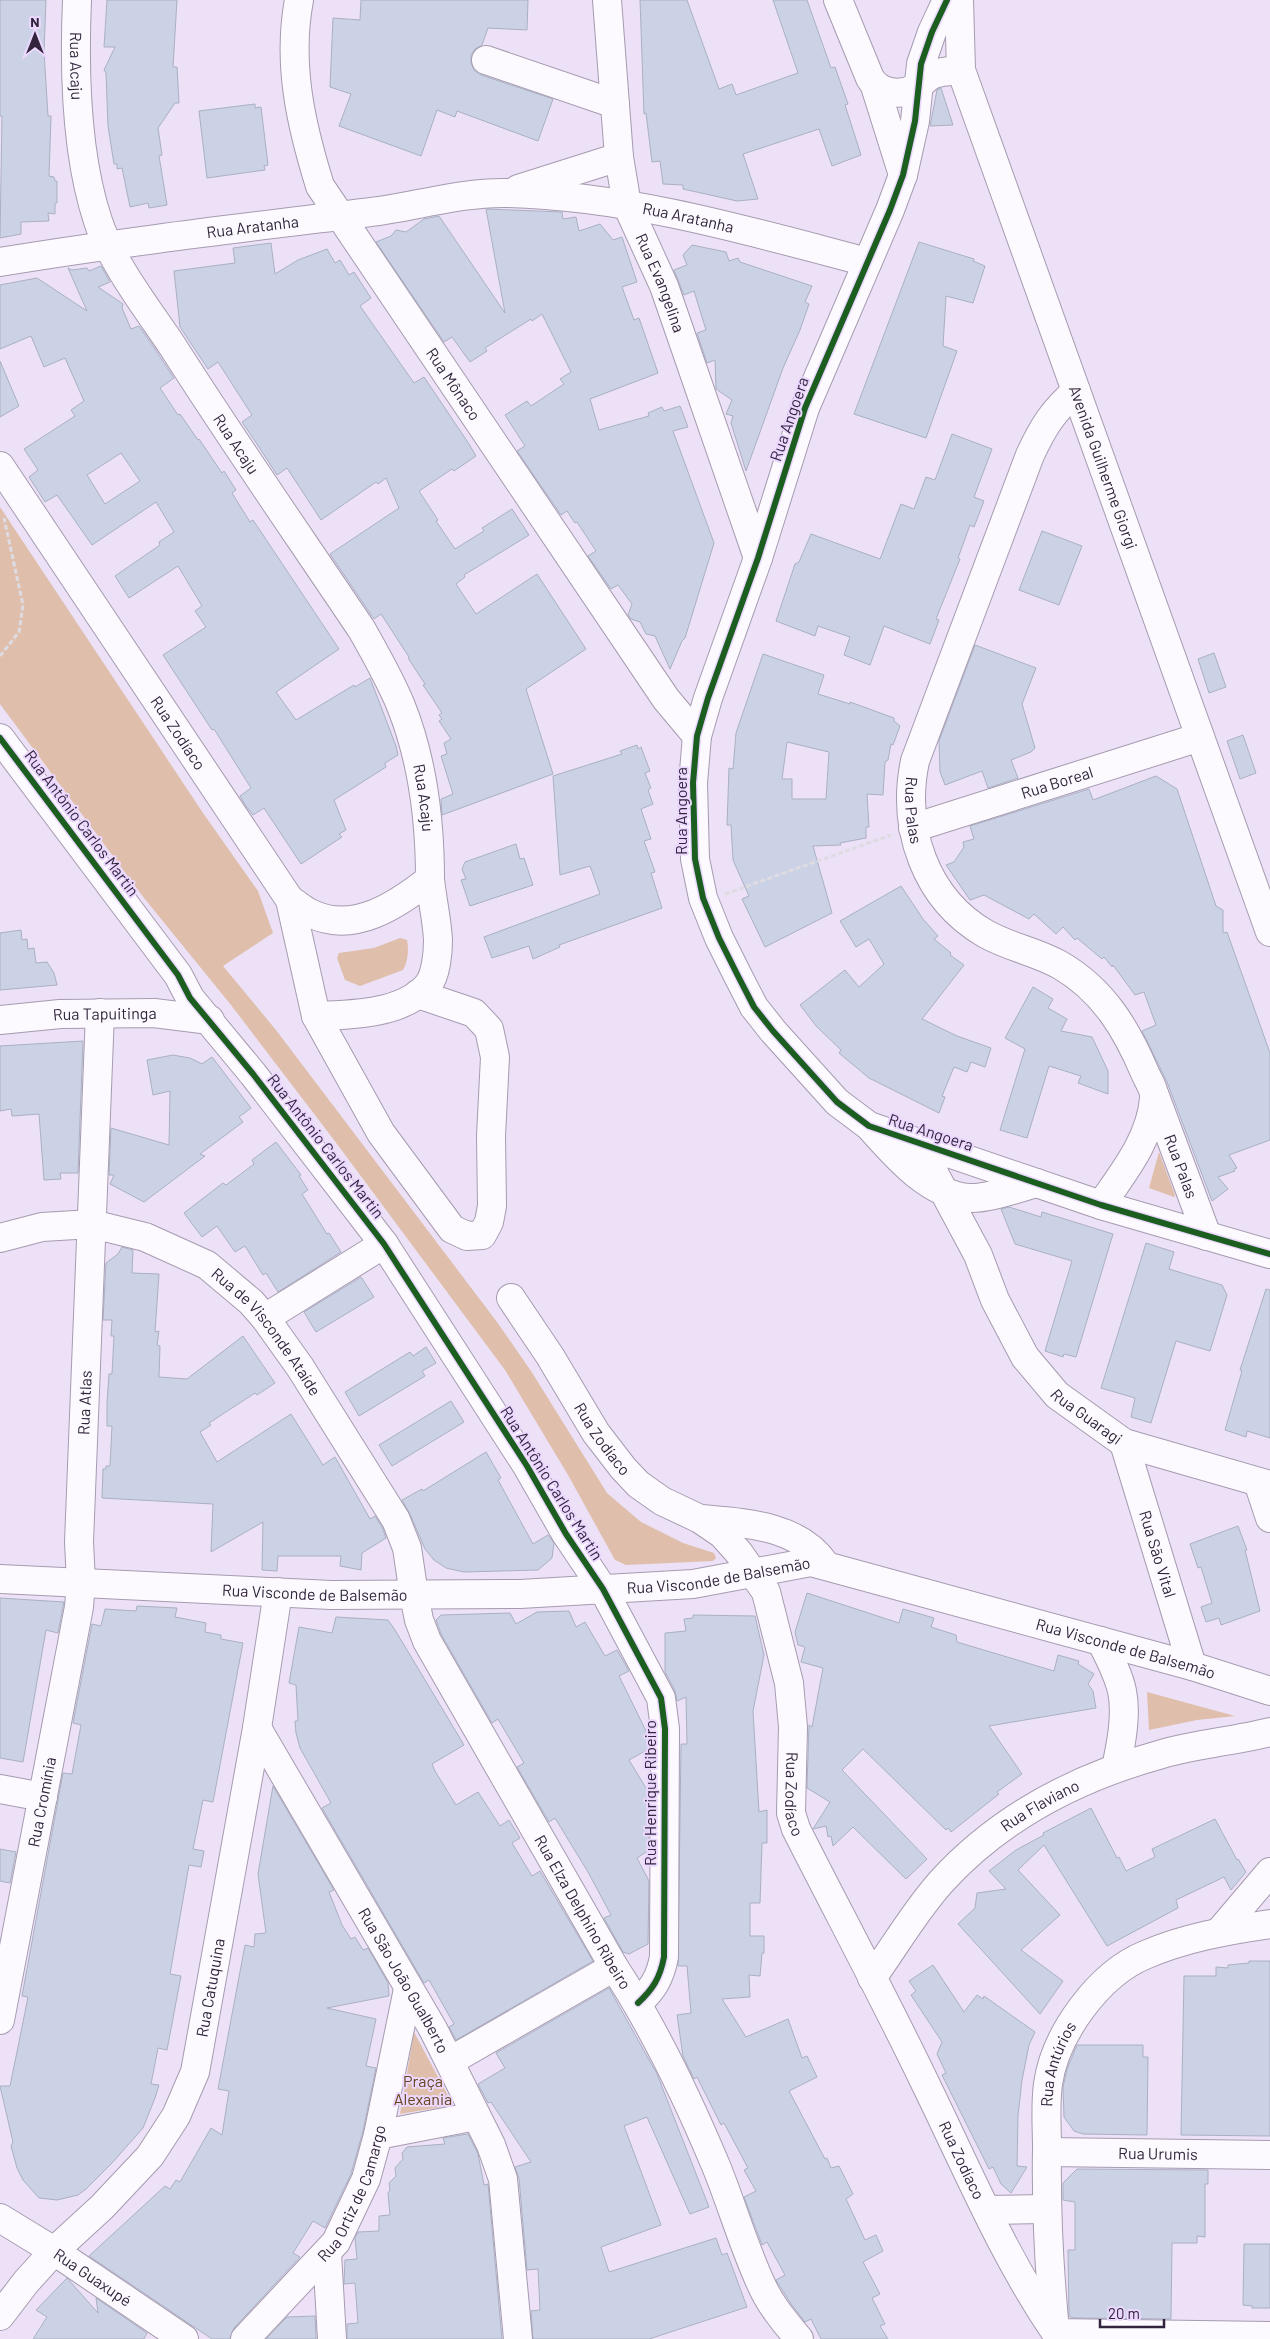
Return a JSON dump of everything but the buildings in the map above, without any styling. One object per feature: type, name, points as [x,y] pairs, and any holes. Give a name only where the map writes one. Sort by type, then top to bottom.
[{"type":"street","name":"Rua Acaju","points":[[77,0],[76,75],[80,128],[97,220],[106,244],[189,372],[362,630],[386,673],[406,723],[422,781],[430,837],[430,879],[438,941],[435,964],[429,984],[418,994],[392,1007],[359,1014],[316,1016]]},
{"type":"street","name":"Rua Mônaco","points":[[299,0],[295,20],[293,65],[307,146],[320,186],[338,216],[666,699],[697,736]]},
{"type":"street","name":"Rua Evangelina","points":[[607,0],[619,157],[627,205],[664,286],[758,558]]},
{"type":"street","points":[[838,0],[875,86],[903,175]]},
{"type":"street","name":"Rua Angoera","points":[[947,0],[932,32],[921,64],[913,135],[903,175],[890,210],[805,408],[758,558],[708,698],[697,736],[692,816],[695,859],[704,901],[719,938],[754,1007],[773,1032],[837,1102],[869,1126],[1100,1205],[1270,1254]]},
{"type":"street","name":"Avenida Guilherme Giorgi","points":[[959,0],[961,70],[1270,932]]},
{"type":"street","points":[[932,32],[960,33]]},
{"type":"street","points":[[486,60],[615,104]]},
{"type":"street","points":[[875,86],[884,91],[895,93],[912,90],[934,74],[961,70]]},
{"type":"street","name":"Rua Aratanha","points":[[506,193],[619,157]]},
{"type":"street","name":"Rua Aratanha","points":[[0,262],[106,244],[338,216],[447,198],[506,193],[627,205],[756,233],[867,262]]},
{"type":"street","name":"Rua Palas","points":[[1076,391],[1058,407],[1048,420],[1030,455],[915,761],[910,795],[913,828],[920,857],[929,876],[950,905],[986,934],[1058,964],[1096,992],[1109,1006],[1128,1037],[1155,1096],[1207,1236]]},
{"type":"street","name":"Rua Zodíaco","points":[[0,466],[290,900],[316,1016],[381,1134],[452,1229],[467,1236],[482,1235],[489,1222],[492,1206],[491,1136],[495,1057],[489,1029],[474,1013],[418,994]]},
{"type":"street","name":"Rua Boreal","points":[[913,828],[1200,737]]},
{"type":"street","name":"Rua Antônio Carlos Martin","points":[[0,738],[172,967],[190,998],[210,1020],[384,1244],[528,1466],[566,1534],[603,1589]]},
{"type":"street","points":[[290,900],[310,913],[328,920],[347,921],[364,918],[384,910],[406,898],[430,879]]},
{"type":"street","name":"Rua Tapuitinga","points":[[0,1020],[100,1013],[154,1013],[210,1020]]},
{"type":"street","name":"Rua Atlas","points":[[81,1582],[79,1542],[100,1013]]},
{"type":"street","name":"Rua Palas","points":[[1100,1205],[1130,1164],[1145,1136],[1155,1096]]},
{"type":"street","points":[[869,1126],[900,1162],[941,1189],[964,1197],[979,1197],[1037,1183]]},
{"type":"street","name":"Rua Guaragi","points":[[931,1146],[934,1173],[978,1255],[995,1300],[1025,1357],[1057,1394],[1124,1443],[1264,1484]]},
{"type":"street","name":"Rua Guaragi","points":[[978,1255],[976,1237],[983,1164]]},
{"type":"street","name":"Rua de Visconde Ataíde","points":[[0,1238],[42,1227],[92,1224],[145,1237],[207,1265],[251,1302],[265,1318],[300,1367],[396,1520],[407,1548],[414,1595]]},
{"type":"street","points":[[265,1318],[384,1244]]},
{"type":"street","name":"Rua Zodíaco","points":[[511,1298],[550,1356],[596,1433],[623,1468],[638,1484],[662,1501],[700,1519],[730,1541],[766,1592],[790,1683],[793,1728],[791,1813],[796,1829],[987,2210],[1033,2300],[1055,2336]]},
{"type":"street","name":"Rua São Vital","points":[[1124,1443],[1192,1666]]},
{"type":"street","points":[[1264,1484],[1270,1518]]},
{"type":"street","points":[[700,1519],[744,1523],[783,1533],[815,1550],[825,1564]]},
{"type":"street","name":"Rua Visconde de Balsemão","points":[[0,1579],[331,1595],[520,1594],[693,1584],[811,1562],[825,1564],[1192,1666],[1270,1691]]},
{"type":"street","name":"Rua Cromínia","points":[[0,2020],[79,1607],[81,1582]]},
{"type":"street","name":"Rua Henrique Ribeiro","points":[[603,1589],[652,1680],[664,1710],[664,1957],[661,1973],[654,1987],[638,2003]]},
{"type":"street","name":"Rua Catuquina","points":[[0,2316],[26,2282],[54,2251],[102,2206],[150,2156],[176,2116],[195,2072],[257,1728],[278,1592]]},
{"type":"street","name":"Rua Elza Delphino Ribeiro","points":[[414,1595],[427,1641],[614,1967],[638,2003],[690,2105],[762,2286],[779,2316],[799,2339]]},
{"type":"street","points":[[1100,1641],[1116,1673],[1122,1693],[1121,1743],[1116,1768]]},
{"type":"street","name":"Rua São João Gualberto","points":[[257,1728],[450,2061],[491,2144],[503,2179],[518,2339]]},
{"type":"street","name":"Rua Flaviano","points":[[872,1978],[940,1883],[969,1854],[995,1832],[1025,1812],[1068,1788],[1116,1768],[1163,1753],[1270,1732]]},
{"type":"street","points":[[0,1789],[42,1797]]},
{"type":"street","points":[[1220,1931],[1270,1872]]},
{"type":"street","name":"Rua Antúrios","points":[[1055,2336],[1046,2209],[1048,2084],[1063,2036],[1076,2016],[1096,1992],[1118,1972],[1144,1955],[1220,1931],[1270,1924]]},
{"type":"street","points":[[450,2061],[614,1967]]},
{"type":"street","name":"Rua Ortiz de Camargo","points":[[245,2339],[336,2242],[366,2179],[378,2135],[408,1989]]},
{"type":"street","points":[[378,2135],[476,2116]]},
{"type":"street","name":"Rua Urumis","points":[[1047,2152],[1270,2155]]},
{"type":"street","points":[[987,2210],[1046,2209]]},
{"type":"street","name":"Rua Guaxupé","points":[[0,2218],[54,2251],[184,2339]]},
{"type":"street","points":[[327,2253],[332,2339]]},
{"type":"street","points":[[1055,2336],[1270,2336]]},
{"type":"path","points":[[0,656],[19,632],[24,605],[2,510]]},
{"type":"path","points":[[704,901],[913,828]]},
{"type":"green space","points":[[0,507],[203,813],[258,891],[273,933],[223,966],[276,1030],[497,1322],[531,1371],[607,1493],[641,1522],[683,1543],[714,1553],[716,1558],[713,1561],[626,1565],[615,1560],[568,1475],[505,1370],[334,1140],[231,1005],[144,898],[0,704]]},
{"type":"green space","points":[[400,938],[407,940],[408,944],[407,959],[403,970],[360,986],[345,980],[337,958],[339,953],[374,948]]},
{"type":"green space","points":[[1159,1152],[1175,1195],[1174,1197],[1149,1188]]},
{"type":"green space","points":[[1147,1692],[1235,1716],[1197,1720],[1149,1730]]},
{"type":"green space","name":"Praça Alexania","points":[[414,2032],[453,2105],[400,2114]]},
{"type":"cycle path","points":[[947,0],[932,32],[921,64],[915,121],[903,175],[890,210],[805,408],[758,558],[708,698],[697,736],[693,783],[695,859],[703,898],[719,938],[754,1007],[837,1102],[869,1126],[1101,1205],[1270,1254]]},
{"type":"cycle path","points":[[0,738],[178,975],[190,998],[253,1074],[384,1244],[527,1466],[566,1534],[603,1589],[661,1698],[665,1729],[664,1957],[655,1983],[638,2003]]}]
